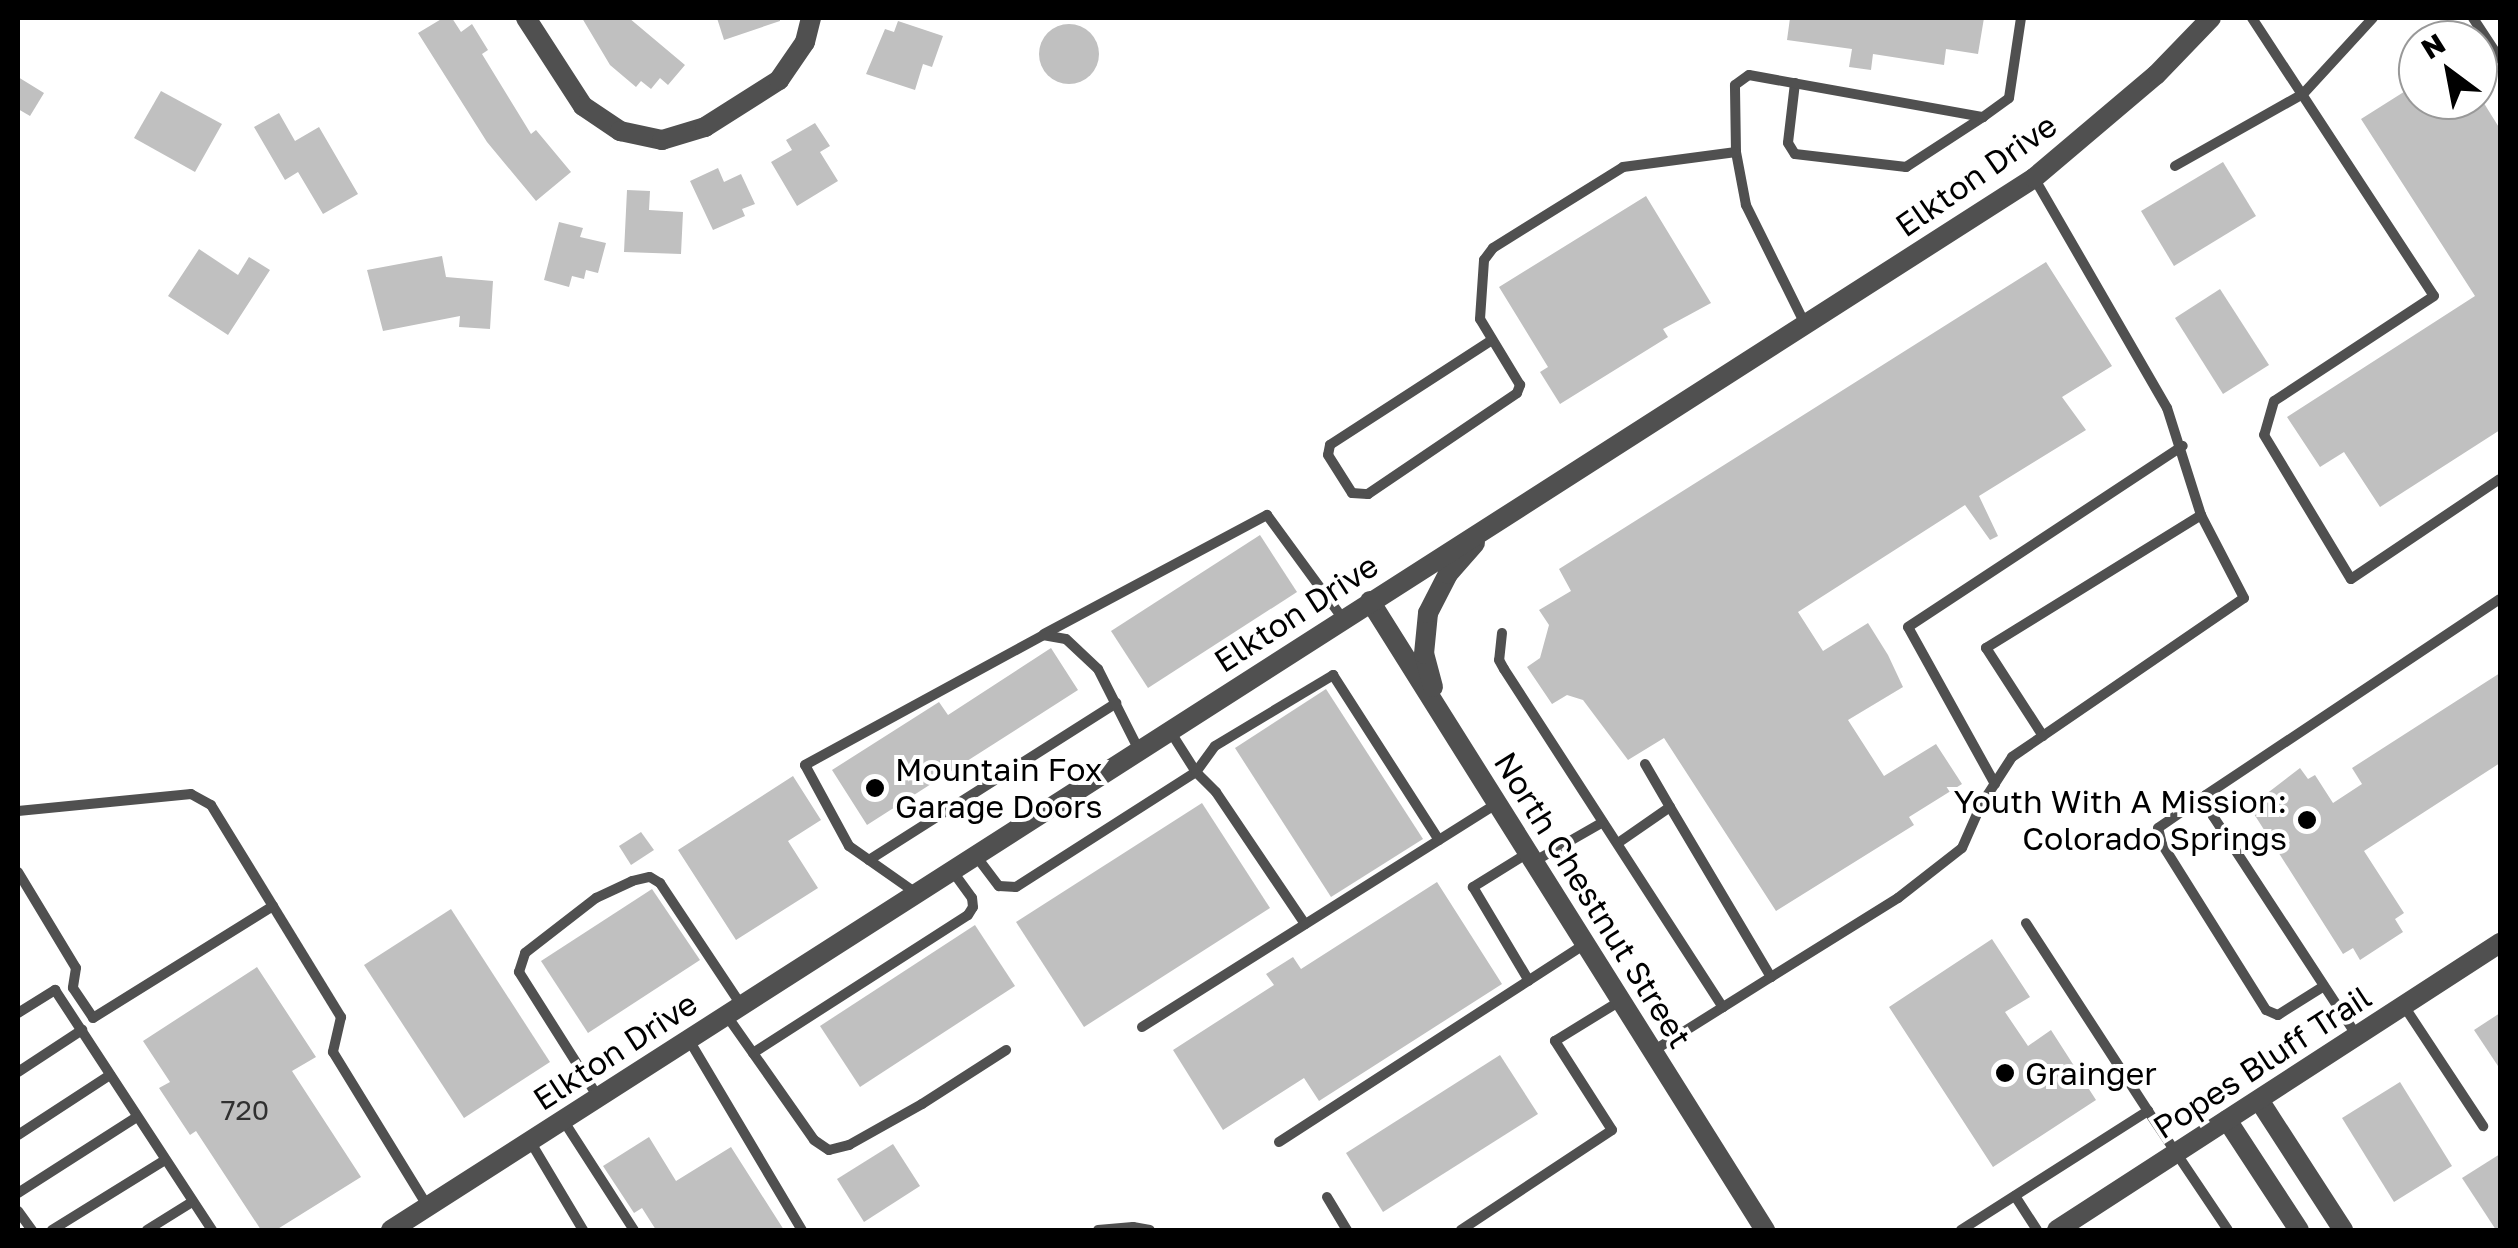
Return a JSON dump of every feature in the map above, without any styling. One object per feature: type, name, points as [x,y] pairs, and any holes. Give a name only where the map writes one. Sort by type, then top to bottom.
[{"type":"street","points":[[526,18],[582,106],[620,131],[662,140],[705,127],[778,80],[805,42],[811,18]]},
{"type":"street","name":"Elkton Drive","points":[[391,1230],[2034,178],[2156,75],[2211,18]]},
{"type":"street","points":[[1452,730],[1424,654],[1428,612],[1462,556],[1502,518]]},
{"type":"street","name":"North Chestnut Street","points":[[1370,601],[1765,1230]]},
{"type":"street","name":"Popes Bluff Trail","points":[[2057,1230],[2500,943]]},
{"type":"street","points":[[2259,1100],[2343,1230]]},
{"type":"street","points":[[2228,1120],[2299,1230]]},
{"type":"lane","points":[[1796,83],[1788,143],[1796,154],[1914,166],[2009,98],[2021,18]]},
{"type":"lane","points":[[2252,18],[2434,296],[2274,400],[2264,435],[2351,578],[2500,479]]},
{"type":"lane","points":[[2174,166],[2303,94],[2373,18]]},
{"type":"lane","points":[[2473,18],[2500,60]]},
{"type":"lane","points":[[1805,325],[1746,204],[1736,152],[1734,85],[1749,75],[1984,117]]},
{"type":"lane","points":[[1492,340],[1327,450],[1352,493],[1362,497],[1514,398],[1520,385],[1478,310],[1484,260],[1493,248],[1623,167],[1736,152]]},
{"type":"lane","points":[[1653,1052],[1898,898],[1962,848],[2012,757],[2244,598],[2201,516],[2183,446],[2168,408],[2034,178]]},
{"type":"lane","points":[[1995,784],[1908,627],[2183,446]]},
{"type":"lane","points":[[916,893],[849,846],[805,765],[1266,515],[1343,619]]},
{"type":"lane","points":[[2043,736],[1986,648],[2201,516]]},
{"type":"lane","points":[[2324,986],[2278,1015],[2266,1010],[2162,844],[2158,828],[2500,600]]},
{"type":"lane","points":[[1502,632],[1499,660],[1504,669],[1722,1008]]},
{"type":"lane","points":[[1043,634],[1066,638],[1098,669],[1139,750]]},
{"type":"lane","points":[[976,855],[999,886],[1016,886],[1196,772],[1215,746],[1333,676],[1438,840]]},
{"type":"lane","points":[[869,860],[1116,703]]},
{"type":"lane","points":[[1169,730],[1305,924]]},
{"type":"lane","points":[[1645,764],[1771,977]]},
{"type":"lane","points":[[18,812],[191,794],[211,805],[341,1017],[333,1052],[428,1207]]},
{"type":"lane","points":[[2206,795],[2213,816],[2357,1036]]},
{"type":"lane","points":[[1142,1026],[1497,803]]},
{"type":"lane","points":[[1618,843],[1670,807]]},
{"type":"lane","points":[[1528,981],[1473,887],[1603,822]]},
{"type":"lane","points":[[752,1053],[968,914],[973,907],[972,898],[952,870]]},
{"type":"lane","points":[[18,872],[66,948],[76,968],[73,988],[93,1018],[274,906]]},
{"type":"lane","points":[[598,1097],[519,972],[525,953],[596,898],[650,877],[660,884],[734,1010],[752,1053],[814,1140],[829,1150],[849,1145],[922,1104],[1006,1050]]},
{"type":"lane","points":[[2026,923],[2228,1230]]},
{"type":"lane","points":[[1279,1142],[1585,944]]},
{"type":"lane","points":[[18,1013],[55,990],[212,1230]]},
{"type":"lane","points":[[1461,1230],[1612,1130],[1556,1041],[1621,1001]]},
{"type":"lane","points":[[2404,1006],[2482,1126]]},
{"type":"lane","points":[[18,1072],[82,1030]]},
{"type":"lane","points":[[688,1040],[802,1230]]},
{"type":"lane","points":[[18,1135],[110,1075]]},
{"type":"lane","points":[[1961,1230],[2148,1111]]},
{"type":"lane","points":[[18,1193],[137,1117]]},
{"type":"lane","points":[[563,1120],[634,1230]]},
{"type":"lane","points":[[530,1141],[583,1230]]},
{"type":"lane","points":[[52,1230],[165,1160]]},
{"type":"lane","points":[[1328,1196],[1348,1230]]},
{"type":"lane","points":[[2015,1196],[2037,1230]]},
{"type":"lane","points":[[147,1230],[192,1202]]},
{"type":"lane","points":[[18,1211],[32,1230]]},
{"type":"lane","points":[[1098,1230],[1150,1230]]},
{"type":"building","points":[[443,18],[452,18],[461,32],[472,24],[488,50],[482,54],[531,134],[536,130],[571,172],[536,201],[487,142],[418,33]]},
{"type":"building","points":[[582,18],[629,18],[685,65],[668,85],[660,78],[651,89],[641,81],[636,87],[610,65]]},
{"type":"building","points":[[717,18],[780,18],[780,21],[724,40]]},
{"type":"building","points":[[1790,18],[1984,18],[1978,54],[1946,49],[1944,65],[1873,54],[1871,70],[1849,67],[1852,49],[1787,40]]},
{"type":"building","points":[[898,21],[943,36],[932,67],[923,64],[915,90],[866,74],[885,29],[894,32]]},
{"type":"building","points":[[1069,24],[1090,33],[1099,54],[1090,75],[1069,84],[1048,75],[1039,54],[1048,33]]},
{"type":"building","points":[[18,77],[44,93],[30,116],[18,109]]},
{"type":"building","points":[[161,91],[222,124],[195,172],[134,138]]},
{"type":"building","points":[[2398,96],[2398,120],[2494,120],[2500,129],[2500,430],[2380,507],[2344,452],[2320,467],[2287,417],[2475,296],[2361,119]]},
{"type":"building","points":[[279,113],[295,141],[319,127],[358,194],[323,214],[298,172],[285,180],[254,127]]},
{"type":"building","points":[[815,123],[830,146],[820,152],[838,181],[797,206],[771,162],[792,150],[786,140]]},
{"type":"building","points":[[2223,162],[2256,216],[2174,266],[2141,211]]},
{"type":"building","points":[[718,168],[724,182],[741,174],[755,204],[742,209],[745,216],[713,230],[690,181]]},
{"type":"building","points":[[627,190],[650,191],[649,210],[683,212],[681,254],[624,252]]},
{"type":"building","points":[[1646,196],[1711,303],[1663,329],[1668,337],[1560,404],[1540,372],[1548,367],[1499,287]]},
{"type":"building","points":[[559,222],[583,228],[580,237],[606,243],[598,273],[586,270],[584,279],[572,276],[569,287],[544,280]]},
{"type":"building","points":[[199,249],[238,275],[249,257],[270,270],[228,335],[168,296]]},
{"type":"building","points":[[442,256],[446,277],[493,281],[490,329],[459,327],[460,316],[383,331],[367,270]]},
{"type":"building","points":[[2046,262],[2112,366],[2062,397],[2086,430],[1979,496],[1998,536],[1990,540],[1965,505],[1798,612],[1823,651],[1868,623],[1888,655],[1903,687],[1848,720],[1884,776],[1936,744],[1962,784],[1909,817],[1914,825],[1776,911],[1664,738],[1628,760],[1583,700],[1567,695],[1552,704],[1527,667],[1540,658],[1549,625],[1539,610],[1571,591],[1559,569]]},
{"type":"building","points":[[2220,289],[2269,365],[2223,394],[2175,318]]},
{"type":"building","points":[[1260,535],[1297,592],[1148,688],[1111,631]]},
{"type":"building","points":[[1051,648],[1078,690],[867,825],[832,770],[939,702],[948,715]]},
{"type":"building","name":"Youth With A Mission: Colorado Springs","points":[[2500,673],[2500,763],[2364,851],[2404,913],[2395,919],[2403,932],[2360,960],[2353,948],[2343,954],[2254,814],[2266,806],[2261,798],[2300,768],[2308,779],[2315,775],[2333,803],[2362,784],[2352,768]]},
{"type":"building","points":[[1326,689],[1423,839],[1331,897],[1235,748]]},
{"type":"building","points":[[793,776],[821,820],[788,841],[818,888],[736,940],[678,850]]},
{"type":"building","points":[[1202,803],[1270,908],[1084,1027],[1016,922]]},
{"type":"building","points":[[641,832],[654,850],[631,865],[619,846]]},
{"type":"building","points":[[1437,882],[1502,984],[1319,1101],[1304,1078],[1223,1130],[1173,1050],[1274,985],[1266,974],[1293,957],[1301,969]]},
{"type":"building","points":[[652,889],[700,960],[588,1033],[541,961]]},
{"type":"building","points":[[451,909],[550,1062],[464,1118],[364,965]]},
{"type":"building","points":[[975,925],[1015,986],[860,1087],[820,1026]]},
{"type":"building","name":"Grainger","points":[[1992,939],[2030,997],[2005,1012],[2028,1046],[2051,1030],[2096,1100],[1993,1167],[1889,1007]]},
{"type":"building","points":[[257,967],[316,1057],[292,1071],[361,1177],[276,1230],[261,1230],[196,1131],[190,1135],[159,1088],[170,1082],[143,1041]]},
{"type":"building","points":[[2500,1013],[2500,1069],[2474,1030]]},
{"type":"building","points":[[1500,1055],[1538,1114],[1383,1212],[1346,1153]]},
{"type":"building","points":[[2400,1082],[2452,1166],[2394,1202],[2342,1118]]},
{"type":"building","points":[[649,1137],[676,1181],[731,1147],[784,1230],[656,1230],[642,1208],[634,1213],[603,1166]]},
{"type":"building","points":[[893,1144],[920,1186],[864,1222],[837,1179]]},
{"type":"building","points":[[2500,1154],[2500,1230],[2496,1230],[2462,1178]]},
{"type":"place","name":"Mountain Fox Garage Doors","points":[[875,788]]},
{"type":"place","name":"Youth With A Mission: Colorado Springs","points":[[2307,820]]},
{"type":"place","name":"Grainger","points":[[2005,1073]]}]
